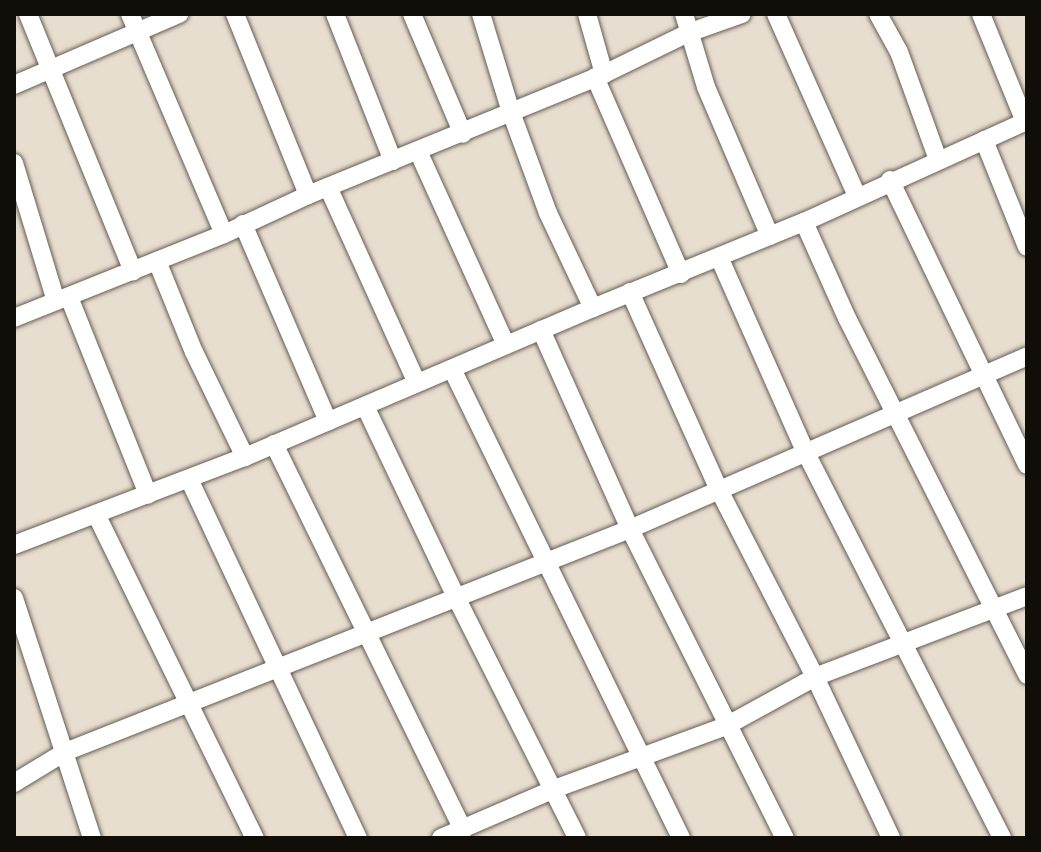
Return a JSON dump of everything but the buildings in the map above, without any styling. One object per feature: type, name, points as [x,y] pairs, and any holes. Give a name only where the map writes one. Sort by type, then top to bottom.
[{"type":"street","points":[[28,14],[133,271]]},
{"type":"street","points":[[14,85],[50,70],[134,23],[179,14]]},
{"type":"street","points":[[235,14],[308,195]]},
{"type":"street","points":[[335,14],[393,161]]},
{"type":"street","points":[[412,14],[463,134]]},
{"type":"street","points":[[481,14],[511,112],[548,213],[593,308]]},
{"type":"street","points":[[587,14],[599,75],[681,274]]},
{"type":"street","points":[[684,14],[706,87],[770,236]]},
{"type":"street","points":[[14,318],[224,234],[308,195],[463,134],[688,33],[742,14]]},
{"type":"street","points":[[776,14],[857,196]]},
{"type":"street","points":[[878,14],[899,52],[938,160]]},
{"type":"street","points":[[14,545],[245,457],[630,292],[804,222],[890,180],[1026,122],[981,14]]},
{"type":"street","points":[[134,23],[224,234]]},
{"type":"street","points":[[984,140],[1027,247]]},
{"type":"street","points":[[418,151],[506,345]]},
{"type":"street","points":[[14,163],[62,299],[148,495]]},
{"type":"street","points":[[890,180],[1027,465]]},
{"type":"street","points":[[328,187],[417,383]]},
{"type":"street","points":[[804,222],[895,414],[1027,675]]},
{"type":"street","points":[[243,224],[328,421]]},
{"type":"street","points":[[719,257],[806,453],[1002,838]]},
{"type":"street","points":[[157,261],[194,352],[245,457]]},
{"type":"street","points":[[630,292],[719,490],[815,677],[891,838]]},
{"type":"street","points":[[541,330],[630,529],[726,726],[785,838]]},
{"type":"street","points":[[14,783],[65,752],[630,529],[983,378],[1027,356]]},
{"type":"street","points":[[452,369],[681,838]]},
{"type":"street","points":[[365,406],[457,599],[577,838]]},
{"type":"street","points":[[274,444],[463,830]]},
{"type":"street","points":[[189,479],[358,838]]},
{"type":"street","points":[[96,514],[255,838]]},
{"type":"street","points":[[441,838],[554,789],[726,726],[815,677],[1027,596]]},
{"type":"street","points":[[14,598],[21,644],[65,752],[92,838]]}]
